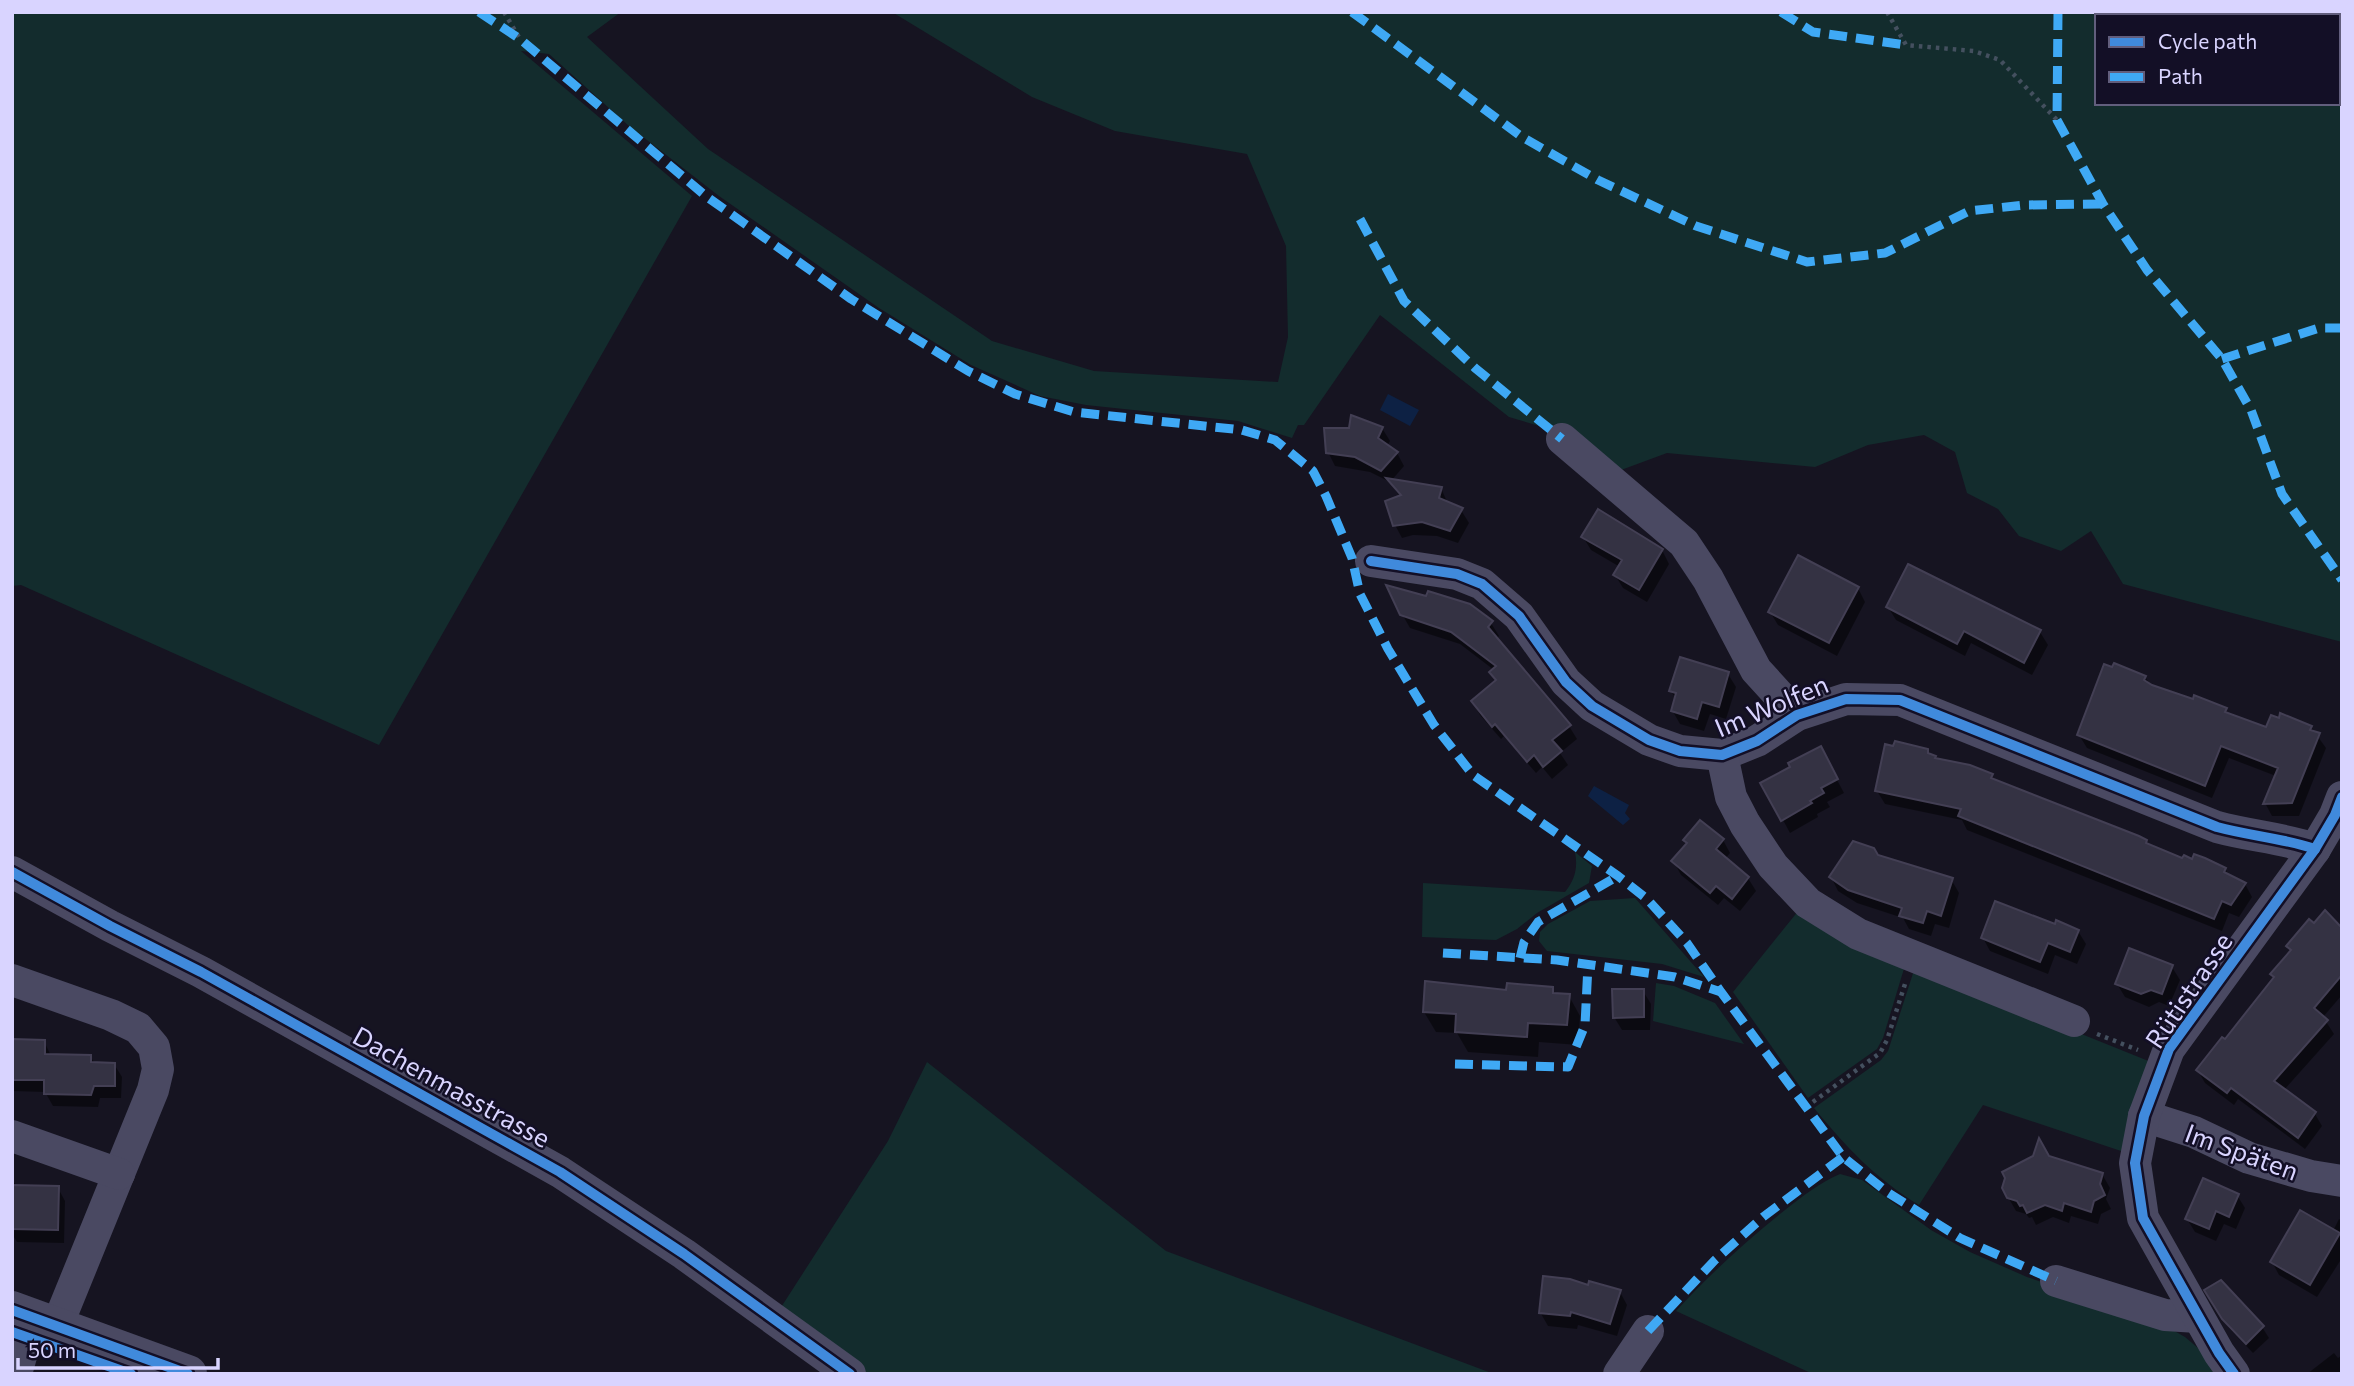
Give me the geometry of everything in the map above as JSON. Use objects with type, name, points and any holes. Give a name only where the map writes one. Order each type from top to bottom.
[{"type":"street","name":"Im Wolfen","points":[[1562,439],[1684,543],[1708,579],[1756,670],[1797,715]]},
{"type":"street","name":"Im Wolfen","points":[[1371,561],[1457,574],[1482,584],[1519,616],[1566,682],[1592,706],[1649,740],[1680,751],[1722,755],[1757,741],[1797,715],[1846,699],[1900,700],[2217,827],[2249,835],[2285,839],[2315,849]]},
{"type":"street","name":"Im Wolfen","points":[[1722,755],[1731,797],[1745,824],[1773,866],[1808,903],[1858,934],[2074,1020]]},
{"type":"street","name":"Rütistrasse","points":[[2234,1374],[2198,1317],[2143,1218],[2135,1163],[2144,1116],[2169,1049],[2315,849],[2340,810]]},
{"type":"street","name":"Dachenmasstrasse","points":[[12,872],[201,972],[560,1172],[684,1254],[850,1374]]},
{"type":"street","points":[[12,980],[111,1015],[138,1028],[154,1047],[158,1069],[153,1090],[119,1174],[34,1318],[16,1374]]},
{"type":"street","name":"Im Späten","points":[[2144,1116],[2194,1132],[2249,1158],[2311,1176],[2342,1181]]},
{"type":"street","points":[[12,1136],[119,1174]]},
{"type":"street","points":[[2056,1280],[2165,1315],[2198,1317]]},
{"type":"street","points":[[34,1318],[188,1374]]},
{"type":"street","points":[[1619,1374],[1648,1331]]},
{"type":"path","points":[[504,12],[520,39]]},
{"type":"path","points":[[1887,12],[1906,45],[1974,51],[2000,60],[2057,120]]},
{"type":"path","points":[[1806,1107],[1880,1053],[1887,1040],[1913,956]]},
{"type":"path","points":[[2074,1020],[2084,1028],[2165,1060]]},
{"type":"green space","points":[[12,12],[621,12],[587,37],[708,149],[992,341],[1094,371],[1278,382],[1288,337],[1286,246],[1247,154],[1115,131],[1032,97],[892,12],[2342,12],[2342,642],[2123,584],[2091,531],[2061,551],[2019,536],[1998,509],[1967,493],[1955,452],[1924,435],[1868,445],[1815,467],[1667,453],[1621,470],[1583,439],[1509,417],[1380,315],[1304,425],[1298,425],[1292,438],[1238,421],[1086,405],[1040,396],[971,365],[879,308],[719,196],[629,126],[549,54],[521,51],[692,196],[379,745],[21,585],[12,586]]},
{"type":"green space","points":[[1575,852],[1592,866],[1589,883],[1537,913],[1517,929],[1496,940],[1422,937],[1423,883],[1565,892],[1575,874]]},
{"type":"green space","points":[[1635,898],[1704,977],[1662,964],[1547,951],[1539,941],[1540,932],[1548,924],[1590,901]]},
{"type":"green space","points":[[1799,910],[1906,962],[1883,1038],[1877,1049],[1808,1098],[1733,992]]},
{"type":"green space","points":[[1915,967],[2151,1062],[2127,1153],[1983,1105],[1919,1205],[1875,1173],[1814,1108],[1881,1060],[1888,1051]]},
{"type":"green space","points":[[1656,983],[1674,986],[1715,1003],[1744,1044],[1653,1021]]},
{"type":"green space","points":[[927,1062],[1166,1251],[1494,1374],[863,1374],[778,1312],[888,1141]]},
{"type":"green space","points":[[1840,1174],[1862,1180],[1931,1230],[1970,1252],[2027,1277],[2155,1320],[2185,1337],[2211,1359],[2222,1374],[1813,1374],[1676,1311],[1742,1246],[1811,1190]]},
{"type":"water","points":[[1388,394],[1419,410],[1410,426],[1380,410]]},
{"type":"water","points":[[1594,786],[1629,805],[1625,813],[1630,819],[1623,825],[1588,796]]},
{"type":"building","points":[[1351,415],[1383,427],[1378,438],[1398,452],[1381,471],[1355,457],[1326,453],[1324,428],[1349,428]]},
{"type":"building","points":[[1386,478],[1442,487],[1439,498],[1463,508],[1450,531],[1422,522],[1393,526],[1385,501],[1401,495]]},
{"type":"building","points":[[1598,509],[1663,549],[1639,590],[1613,575],[1622,560],[1581,537]]},
{"type":"building","points":[[1798,555],[1859,587],[1829,643],[1768,612]]},
{"type":"building","points":[[1908,564],[2041,630],[2024,663],[1964,631],[1957,644],[1886,607]]},
{"type":"building","points":[[1386,585],[1426,596],[1428,591],[1470,604],[1493,621],[1488,627],[1571,725],[1552,740],[1562,751],[1543,767],[1534,755],[1527,762],[1495,724],[1492,727],[1471,701],[1496,680],[1489,672],[1496,666],[1451,632],[1400,615]]},
{"type":"building","points":[[1680,657],[1729,672],[1719,707],[1702,702],[1697,719],[1671,711],[1676,693],[1669,691]]},
{"type":"building","points":[[2114,663],[2146,676],[2144,680],[2152,685],[2193,699],[2194,695],[2227,708],[2225,712],[2266,727],[2271,715],[2279,718],[2280,713],[2312,726],[2310,730],[2320,733],[2292,803],[2263,804],[2278,768],[2221,746],[2205,786],[2077,735],[2104,664],[2112,667]]},
{"type":"building","points":[[1895,741],[1928,749],[1928,753],[1936,756],[1935,758],[1970,765],[1993,774],[1991,778],[2139,836],[2147,840],[2146,843],[2182,858],[2184,855],[2192,859],[2194,854],[2205,858],[2226,868],[2224,872],[2246,883],[2231,905],[2222,901],[2214,919],[1958,816],[1961,809],[1875,791],[1885,744],[1893,746]]},
{"type":"building","points":[[1821,746],[1838,779],[1821,788],[1824,793],[1810,801],[1812,803],[1781,821],[1760,783],[1790,767],[1788,763]]},
{"type":"building","points":[[1700,820],[1724,839],[1716,849],[1749,877],[1732,899],[1716,886],[1710,893],[1671,861],[1687,843],[1683,840]]},
{"type":"building","points":[[1853,841],[1874,848],[1878,855],[1953,878],[1941,916],[1927,911],[1923,923],[1899,916],[1902,908],[1848,890],[1829,877]]},
{"type":"building","points":[[1995,901],[2055,924],[2056,920],[2079,930],[2070,952],[2048,943],[2040,962],[1981,938]]},
{"type":"building","points":[[2325,910],[2342,928],[2342,975],[2314,1008],[2328,1020],[2274,1081],[2316,1112],[2298,1138],[2231,1088],[2227,1093],[2196,1070],[2222,1037],[2225,1039],[2274,977],[2270,974],[2291,950],[2286,946],[2309,919],[2314,923]]},
{"type":"building","points":[[2129,948],[2173,965],[2162,994],[2151,990],[2141,994],[2115,984]]},
{"type":"building","points":[[1425,981],[1506,990],[1507,983],[1553,987],[1553,993],[1570,994],[1567,1025],[1528,1023],[1527,1037],[1455,1032],[1456,1014],[1423,1012]]},
{"type":"building","points":[[1612,989],[1644,989],[1644,1017],[1613,1018]]},
{"type":"building","points":[[12,1039],[45,1040],[45,1054],[91,1055],[91,1062],[115,1063],[115,1086],[94,1086],[91,1095],[44,1094],[44,1080],[12,1080]]},
{"type":"building","points":[[2039,1138],[2049,1156],[2103,1173],[2100,1184],[2105,1195],[2094,1201],[2091,1212],[2064,1203],[2062,1211],[2045,1205],[2027,1213],[2023,1205],[2020,1206],[2017,1201],[2007,1198],[2002,1188],[2005,1178],[2002,1172],[2033,1156]]},
{"type":"building","points":[[2203,1178],[2239,1194],[2229,1217],[2216,1211],[2209,1229],[2185,1219]]},
{"type":"building","points":[[12,1185],[59,1186],[58,1230],[12,1229]]},
{"type":"building","points":[[2300,1210],[2340,1233],[2310,1285],[2270,1262]]},
{"type":"building","points":[[1543,1276],[1570,1279],[1588,1285],[1589,1281],[1621,1290],[1610,1324],[1571,1312],[1570,1316],[1539,1313]]},
{"type":"building","points":[[2221,1280],[2264,1326],[2246,1344],[2222,1319],[2204,1290]]},
{"type":"marked path","points":[[479,12],[520,39],[707,197],[851,299],[968,371],[1015,394],[1074,412],[1242,430],[1275,440],[1313,471],[1352,558],[1360,594],[1388,649],[1434,725],[1473,775],[1647,899],[1687,943],[1843,1157],[1887,1192],[1960,1238],[2056,1281]]},
{"type":"marked path","points":[[1352,12],[1522,137],[1598,180],[1696,226],[1807,262],[1885,253],[1969,211],[2024,205],[2103,204]]},
{"type":"marked path","points":[[1781,12],[1813,32],[1906,45]]},
{"type":"marked path","points":[[2058,12],[2057,120],[2103,204],[2147,270],[2222,359],[2251,410],[2282,494],[2342,580]]},
{"type":"marked path","points":[[1360,219],[1404,301],[1475,368],[1562,439]]},
{"type":"marked path","points":[[2222,359],[2319,328],[2342,328]]},
{"type":"marked path","points":[[1520,958],[1524,942],[1538,922],[1618,876]]},
{"type":"marked path","points":[[1443,953],[1557,960],[1675,977],[1721,992]]},
{"type":"marked path","points":[[1455,1064],[1568,1067],[1585,1025],[1588,965]]},
{"type":"marked path","points":[[1648,1331],[1715,1260],[1763,1217],[1843,1157]]},
{"type":"cycle path","points":[[1371,561],[1457,574],[1482,584],[1519,616],[1566,682],[1592,706],[1649,740],[1680,751],[1722,755],[1757,741],[1797,715],[1846,699],[1900,700],[2217,827],[2315,849]]},
{"type":"cycle path","points":[[2234,1374],[2219,1353],[2143,1218],[2135,1163],[2144,1116],[2169,1049],[2315,849],[2342,797]]},
{"type":"cycle path","points":[[12,872],[201,972],[560,1172],[684,1254],[850,1374]]},
{"type":"cycle path","points":[[12,1310],[188,1374]]},
{"type":"cycle path","points":[[12,1332],[131,1374]]}]
